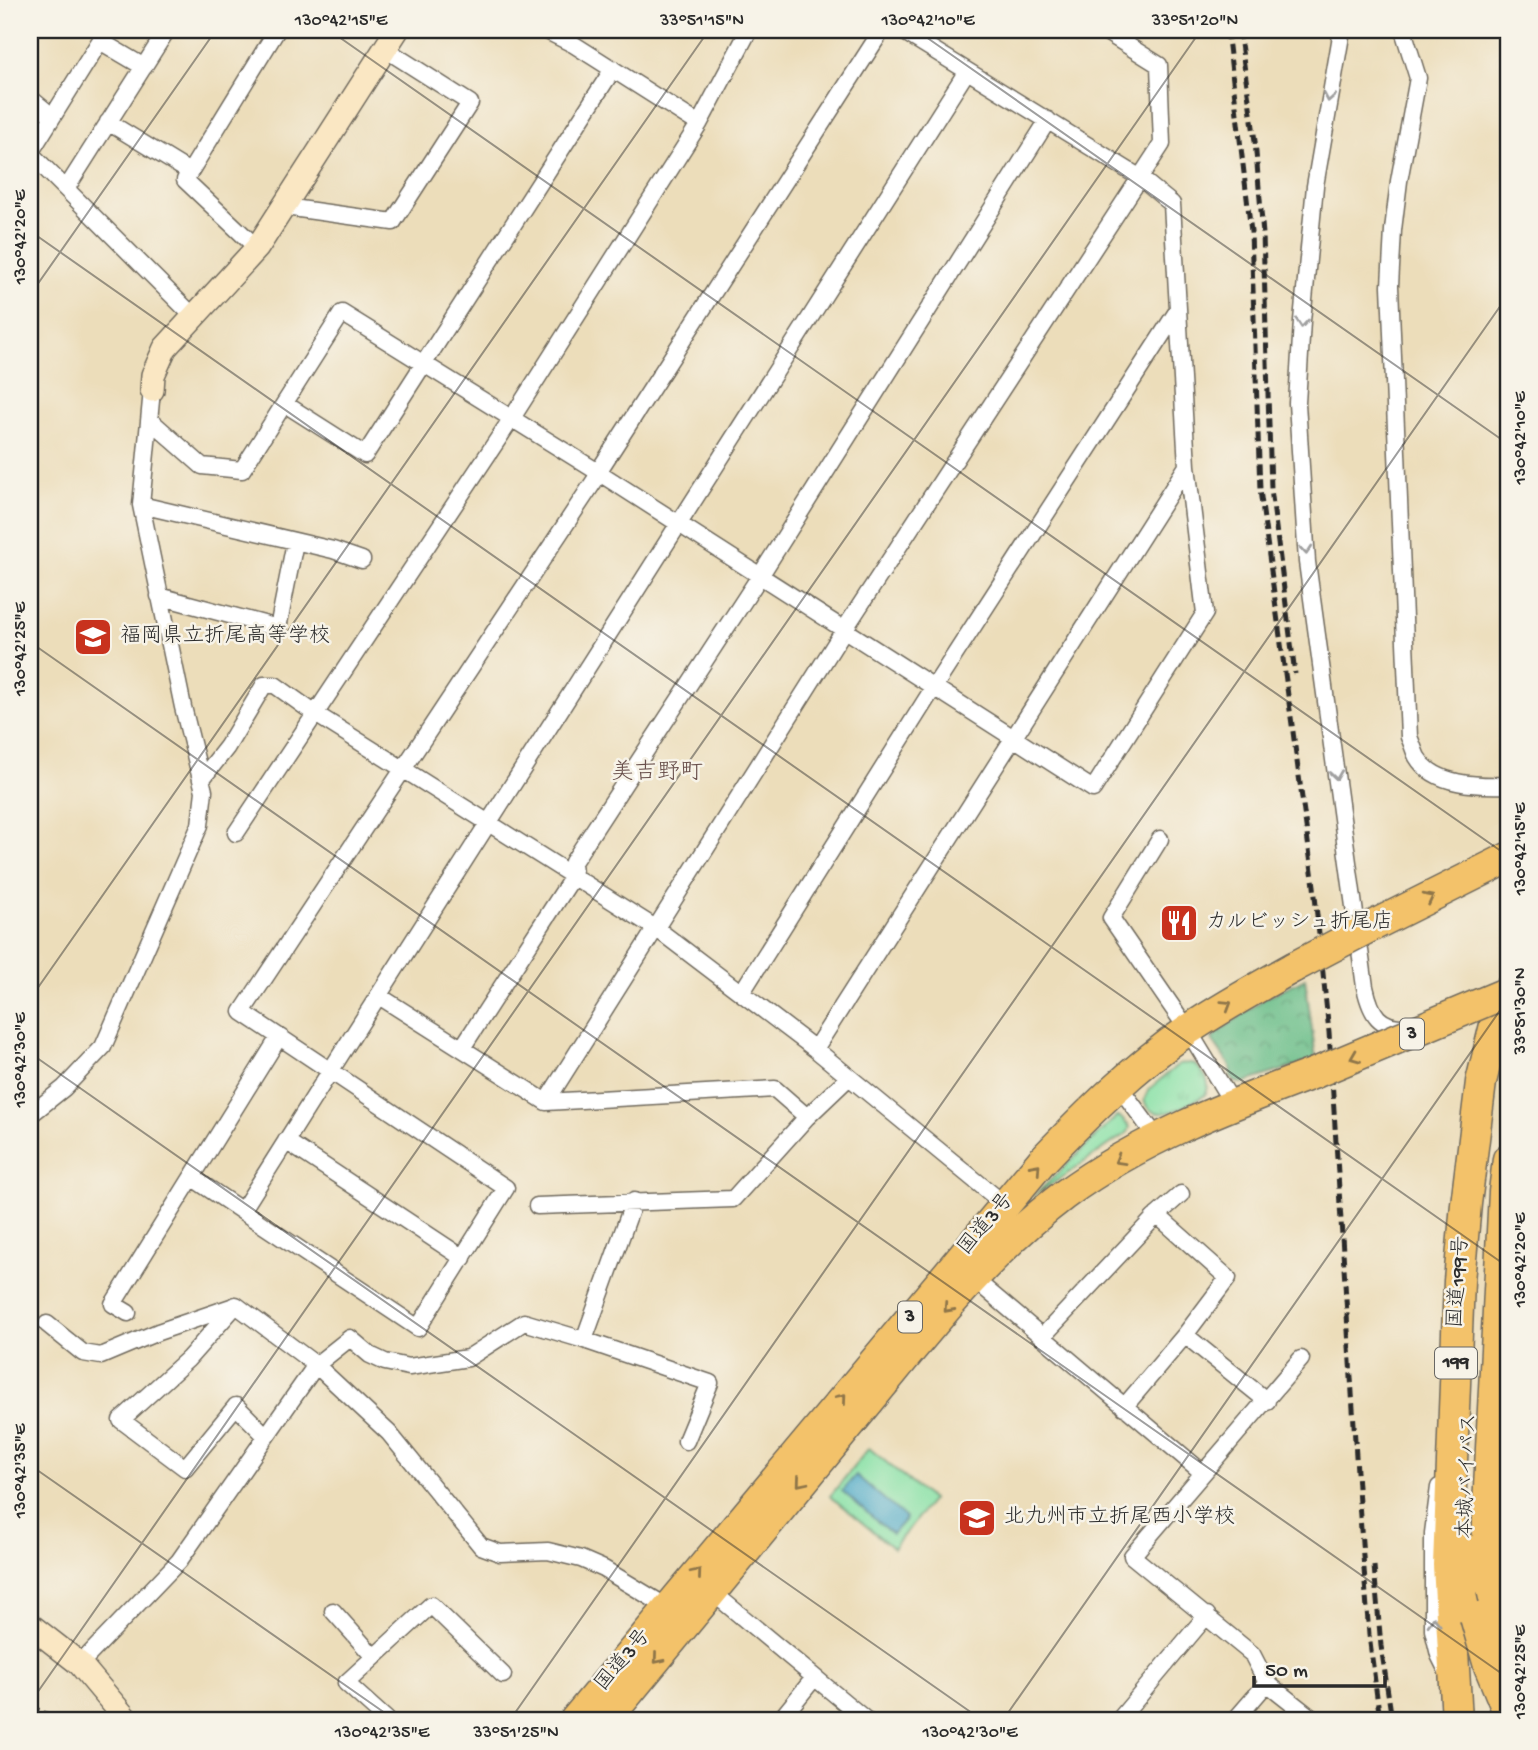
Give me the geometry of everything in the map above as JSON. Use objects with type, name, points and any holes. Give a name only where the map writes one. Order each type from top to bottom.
[{"type":"highway","name":"国道3号","points":[[606,1720],[678,1615],[1004,1204],[1041,1161],[1118,1085],[1188,1030],[1294,967],[1508,858]]},
{"type":"highway","name":"国道199号","points":[[1456,1703],[1448,1565],[1459,1282],[1482,1082],[1483,1024],[1508,992]]},
{"type":"highway","name":"国道3号","points":[[575,1720],[678,1615],[711,1591],[974,1279],[1027,1226],[1065,1195],[1111,1164],[1157,1138],[1233,1104],[1315,1073],[1508,992]]},
{"type":"highway","name":"本城バイパス","points":[[1483,1024],[1485,1098],[1466,1504],[1469,1583],[1497,1600]]},
{"type":"highway","name":"国道199号","points":[[1508,1159],[1504,1192],[1508,1300]]},
{"type":"highway","name":"本城バイパス","points":[[1504,1192],[1488,1550],[1497,1600],[1508,1712]]},
{"type":"highway","name":"国道199号","points":[[1456,1703],[1463,1678],[1497,1600]]},
{"type":"street","points":[[66,189],[167,30]]},
{"type":"street","points":[[257,248],[185,180],[188,171],[277,30]]},
{"type":"street","points":[[545,30],[613,69],[699,124]]},
{"type":"street","points":[[193,1178],[418,1328],[506,1188],[242,1012],[595,480],[881,30]]},
{"type":"street","points":[[150,420],[202,466],[242,470],[342,313],[598,472],[1093,789],[1205,613],[1187,466],[1172,204],[1139,177],[901,30]]},
{"type":"street","points":[[546,1102],[844,630],[1162,144],[1159,65],[1103,30]]},
{"type":"street","points":[[1342,30],[1315,186],[1297,402],[1300,482],[1309,576],[1367,999],[1372,1012],[1380,1021],[1390,1026],[1483,1024]]},
{"type":"street","points":[[1403,30],[1418,78],[1399,181],[1390,286],[1409,737],[1418,758],[1431,772],[1451,781],[1508,785]]},
{"type":"street","points":[[236,834],[314,713],[430,544],[699,124],[745,31]]},
{"type":"street","points":[[144,67],[94,36],[30,153],[194,317]]},
{"type":"street","points":[[30,1115],[64,1088],[103,1047],[200,825],[204,791],[141,505],[153,375],[165,348],[257,248],[391,39],[470,103],[393,222],[285,207]]},
{"type":"street","points":[[285,404],[365,455],[613,69]]},
{"type":"street","points":[[242,1211],[967,71]]},
{"type":"street","points":[[30,98],[52,116]]},
{"type":"street","points":[[462,1048],[574,875],[573,862],[760,576],[1048,120]]},
{"type":"street","points":[[108,122],[188,171]]},
{"type":"street","points":[[742,992],[934,687],[1178,310]]},
{"type":"street","points":[[816,1049],[1187,466]]},
{"type":"street","points":[[141,505],[333,550],[362,560]]},
{"type":"street","points":[[159,596],[278,628],[295,542]]},
{"type":"street","points":[[201,780],[227,747],[264,685],[275,685],[314,713],[657,929],[816,1049],[1027,1226]]},
{"type":"street","points":[[1160,839],[1111,918],[1188,1030],[1233,1104]]},
{"type":"street","points":[[379,996],[546,1102],[775,1089],[807,1117]]},
{"type":"street","points":[[128,1313],[113,1304],[279,1037]]},
{"type":"street","points":[[537,1206],[733,1199],[807,1117],[848,1078]]},
{"type":"street","points":[[1118,1085],[1157,1138]]},
{"type":"street","points":[[286,1141],[463,1258]]},
{"type":"street","points":[[1042,1337],[1157,1215],[1181,1194]]},
{"type":"street","points":[[584,1340],[634,1201]]},
{"type":"street","points":[[1124,1407],[1185,1335],[1228,1278],[1157,1215]]},
{"type":"street","points":[[974,1279],[1203,1473]]},
{"type":"street","points":[[236,1305],[316,1365],[389,1433],[481,1546],[500,1553],[548,1551],[582,1559],[604,1569],[678,1615]]},
{"type":"street","points":[[47,1324],[83,1353],[101,1356],[158,1332],[236,1305]]},
{"type":"street","points":[[236,1305],[188,1359],[121,1420],[185,1468],[236,1406],[267,1436]]},
{"type":"street","points":[[80,1664],[179,1560],[316,1365],[350,1338],[370,1355],[385,1362],[409,1367],[468,1358],[524,1322],[584,1340],[710,1383],[686,1441]]},
{"type":"street","points":[[1185,1335],[1267,1401]]},
{"type":"street","points":[[1301,1359],[1132,1556],[1252,1654],[1268,1683],[1314,1720]]},
{"type":"street","points":[[711,1591],[866,1720]]},
{"type":"street","points":[[387,1720],[346,1683],[431,1605],[503,1675]]},
{"type":"street","points":[[332,1611],[374,1657]]},
{"type":"street","points":[[1119,1720],[1207,1615]]},
{"type":"street","points":[[30,1625],[80,1664],[127,1720]]},
{"type":"street","points":[[780,1720],[814,1678]]},
{"type":"street","points":[[1235,1720],[1268,1683]]},
{"type":"green space","points":[[1305,978],[1316,1059],[1243,1083],[1235,1082],[1231,1077],[1230,1066],[1212,1040],[1217,1033],[1265,998]]},
{"type":"green space","points":[[1193,1063],[1208,1082],[1204,1096],[1171,1112],[1155,1112],[1149,1108],[1144,1100],[1149,1089],[1179,1064]]},
{"type":"green space","points":[[1116,1117],[1120,1117],[1130,1127],[1128,1132],[1033,1197]]},
{"type":"green space","points":[[869,1448],[932,1500],[893,1548],[830,1496]]},
{"type":"water","points":[[856,1475],[906,1518],[892,1534],[842,1491]]},
{"type":"railway","points":[[1227,30],[1251,232],[1260,490],[1314,886],[1329,1032],[1359,1503],[1369,1635],[1380,1720]]},
{"type":"railway","points":[[1239,30],[1255,141],[1263,234],[1271,489],[1295,674]]},
{"type":"railway","points":[[1374,1566],[1381,1646],[1392,1720]]},
{"type":"railway","points":[[30,1706],[58,1720]]},
{"type":"place","name":"福岡県立折尾高等学校","points":[[93,637]]},
{"type":"place","name":"カルビッシュ折尾店","points":[[1179,923]]},
{"type":"place","name":"北九州市立折尾西小学校","points":[[977,1518]]},
{"type":"district","name":"美吉野町","points":[[657,773]]}]
